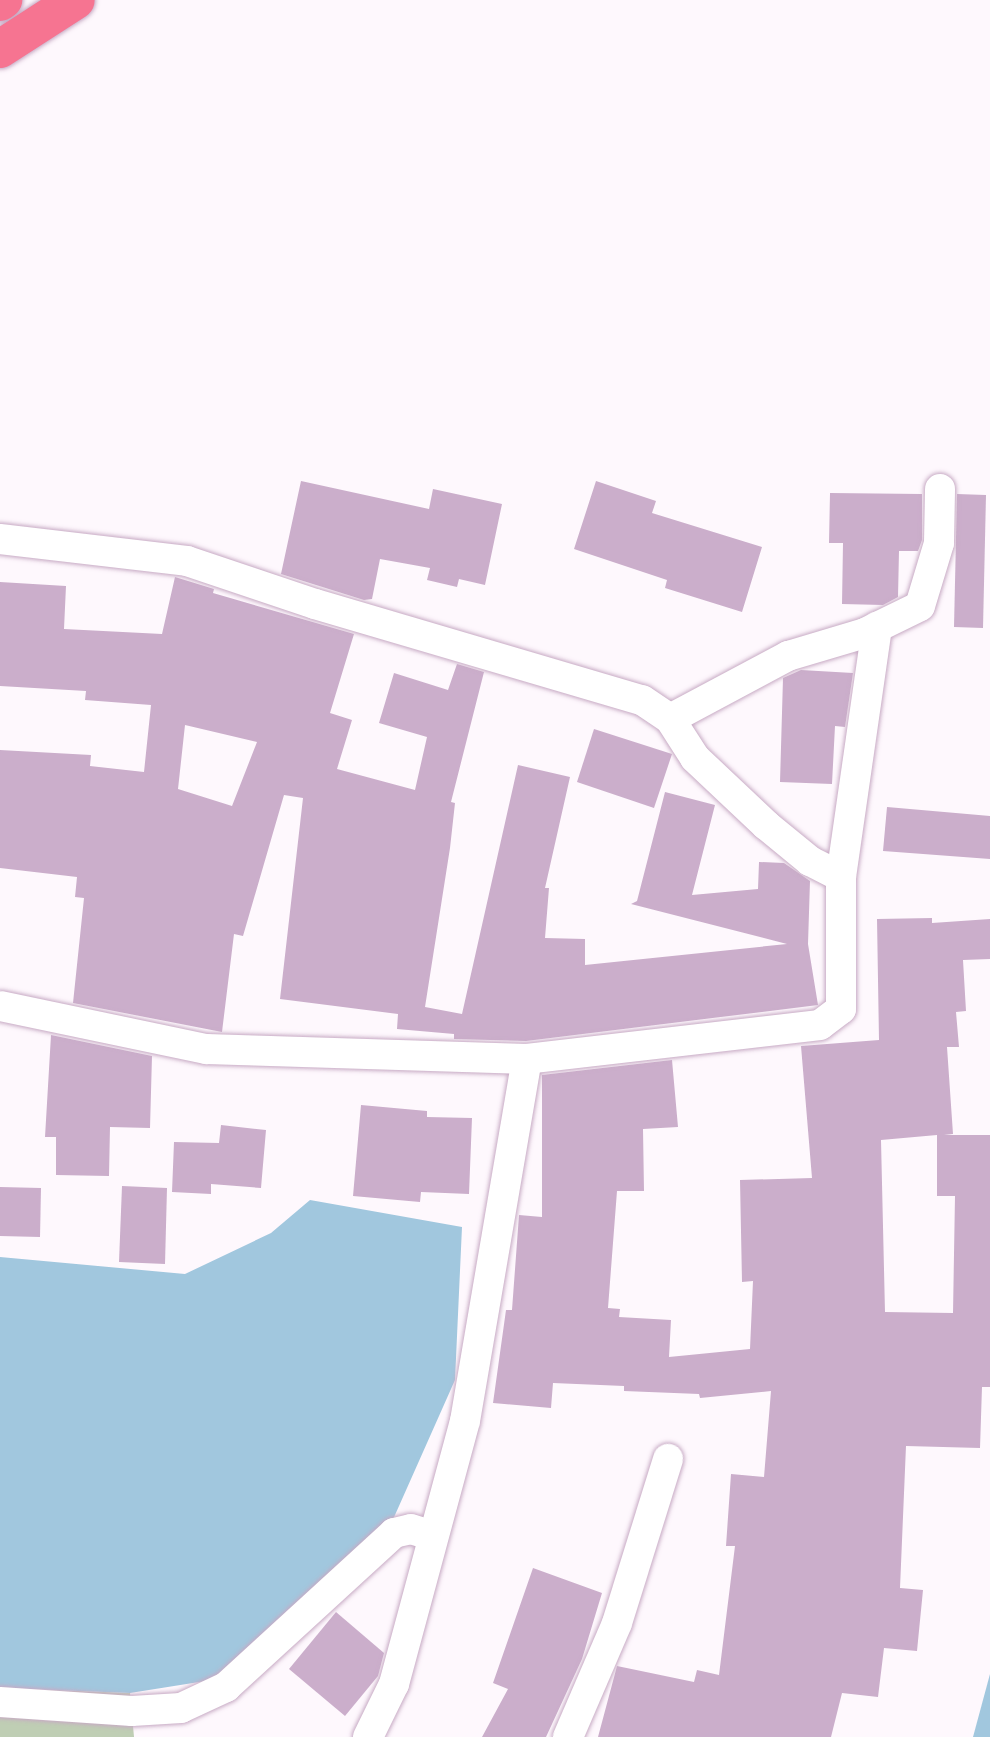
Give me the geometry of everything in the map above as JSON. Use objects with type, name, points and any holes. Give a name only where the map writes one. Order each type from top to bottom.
[{"type":"highway","points":[[0,48],[76,0]]},
{"type":"street","points":[[670,719],[788,656],[877,627],[920,606],[939,543],[940,489]]},
{"type":"street","points":[[0,539],[187,561],[328,608],[642,700],[670,719],[695,758],[766,825],[810,861],[841,877]]},
{"type":"street","points":[[0,1006],[206,1049],[527,1059],[820,1025],[832,1020],[841,1009],[841,877],[877,627]]},
{"type":"street","points":[[368,1737],[394,1684],[465,1421],[527,1059]]},
{"type":"street","points":[[568,1737],[617,1623],[668,1459]]},
{"type":"street","points":[[0,1702],[132,1711],[181,1708],[226,1687],[394,1533],[411,1529],[433,1536]]},
{"type":"green space","points":[[0,1688],[130,1693],[134,1737],[0,1737]]},
{"type":"water","points":[[310,1200],[462,1227],[455,1380],[391,1524],[218,1679],[130,1693],[0,1688],[0,1257],[185,1274],[271,1233]]},
{"type":"water","points":[[990,1674],[990,1737],[973,1737]]},
{"type":"building","points":[[301,481],[429,509],[433,489],[502,504],[485,585],[459,579],[457,587],[427,580],[430,568],[380,559],[372,599],[364,600],[281,574]]},
{"type":"building","points":[[596,481],[656,501],[652,513],[762,547],[742,612],[665,588],[667,580],[574,549]]},
{"type":"building","points":[[830,493],[922,494],[922,540],[918,551],[899,551],[898,597],[883,605],[842,604],[843,543],[829,543]]},
{"type":"building","points":[[957,494],[986,495],[983,628],[954,627]]},
{"type":"building","points":[[175,577],[214,589],[213,593],[354,634],[330,713],[352,720],[337,769],[415,790],[427,737],[379,723],[394,673],[448,690],[457,664],[484,672],[451,802],[455,803],[450,848],[425,1007],[462,1014],[518,765],[570,777],[545,888],[549,888],[545,938],[585,939],[585,965],[787,944],[631,904],[637,901],[665,792],[715,805],[692,895],[758,889],[759,862],[784,863],[810,881],[808,944],[818,1005],[526,1041],[454,1039],[454,1034],[397,1029],[398,1014],[280,999],[303,798],[284,795],[243,936],[234,934],[222,1032],[73,1003],[84,898],[75,897],[77,877],[0,868],[0,750],[91,755],[90,766],[144,772],[151,705],[85,700],[86,691],[0,686],[0,582],[66,586],[64,629],[162,634]],"holes":[[[185,725],[257,742],[232,806],[178,789]]]},
{"type":"building","points":[[801,670],[853,673],[845,727],[835,726],[832,784],[780,782],[783,678]]},
{"type":"building","points":[[594,729],[672,754],[654,808],[577,782]]},
{"type":"building","points":[[887,807],[990,816],[990,859],[883,851]]},
{"type":"building","points":[[932,918],[932,923],[990,919],[990,959],[963,960],[966,1011],[956,1012],[959,1047],[947,1047],[953,1134],[944,1135],[990,1135],[990,1387],[982,1387],[980,1448],[906,1446],[900,1588],[923,1590],[917,1651],[884,1648],[878,1697],[842,1693],[831,1737],[598,1737],[617,1666],[694,1682],[697,1670],[719,1675],[735,1546],[726,1546],[731,1474],[764,1477],[771,1391],[700,1398],[699,1394],[624,1391],[624,1386],[553,1383],[551,1408],[493,1403],[506,1310],[512,1310],[519,1215],[542,1217],[542,1075],[672,1060],[678,1127],[643,1129],[644,1191],[617,1191],[608,1308],[620,1309],[619,1317],[671,1320],[669,1357],[750,1349],[753,1281],[742,1282],[740,1180],[812,1178],[801,1046],[879,1040],[877,919]],"holes":[[[937,1135],[937,1196],[955,1196],[953,1313],[885,1312],[881,1140]]]},
{"type":"building","points":[[51,1035],[152,1056],[150,1128],[110,1127],[109,1176],[56,1175],[56,1137],[45,1137]]},
{"type":"building","points":[[361,1105],[427,1111],[427,1117],[472,1118],[469,1194],[421,1192],[420,1202],[353,1196]]},
{"type":"building","points":[[221,1125],[266,1130],[261,1188],[211,1184],[211,1194],[172,1192],[174,1142],[219,1143]]},
{"type":"building","points":[[122,1186],[167,1188],[165,1264],[119,1262]]},
{"type":"building","points":[[0,1187],[41,1188],[40,1237],[0,1236]]},
{"type":"building","points":[[533,1568],[602,1593],[582,1659],[546,1737],[482,1737],[508,1689],[493,1683]]},
{"type":"building","points":[[336,1612],[384,1653],[378,1676],[345,1716],[289,1669]]}]
